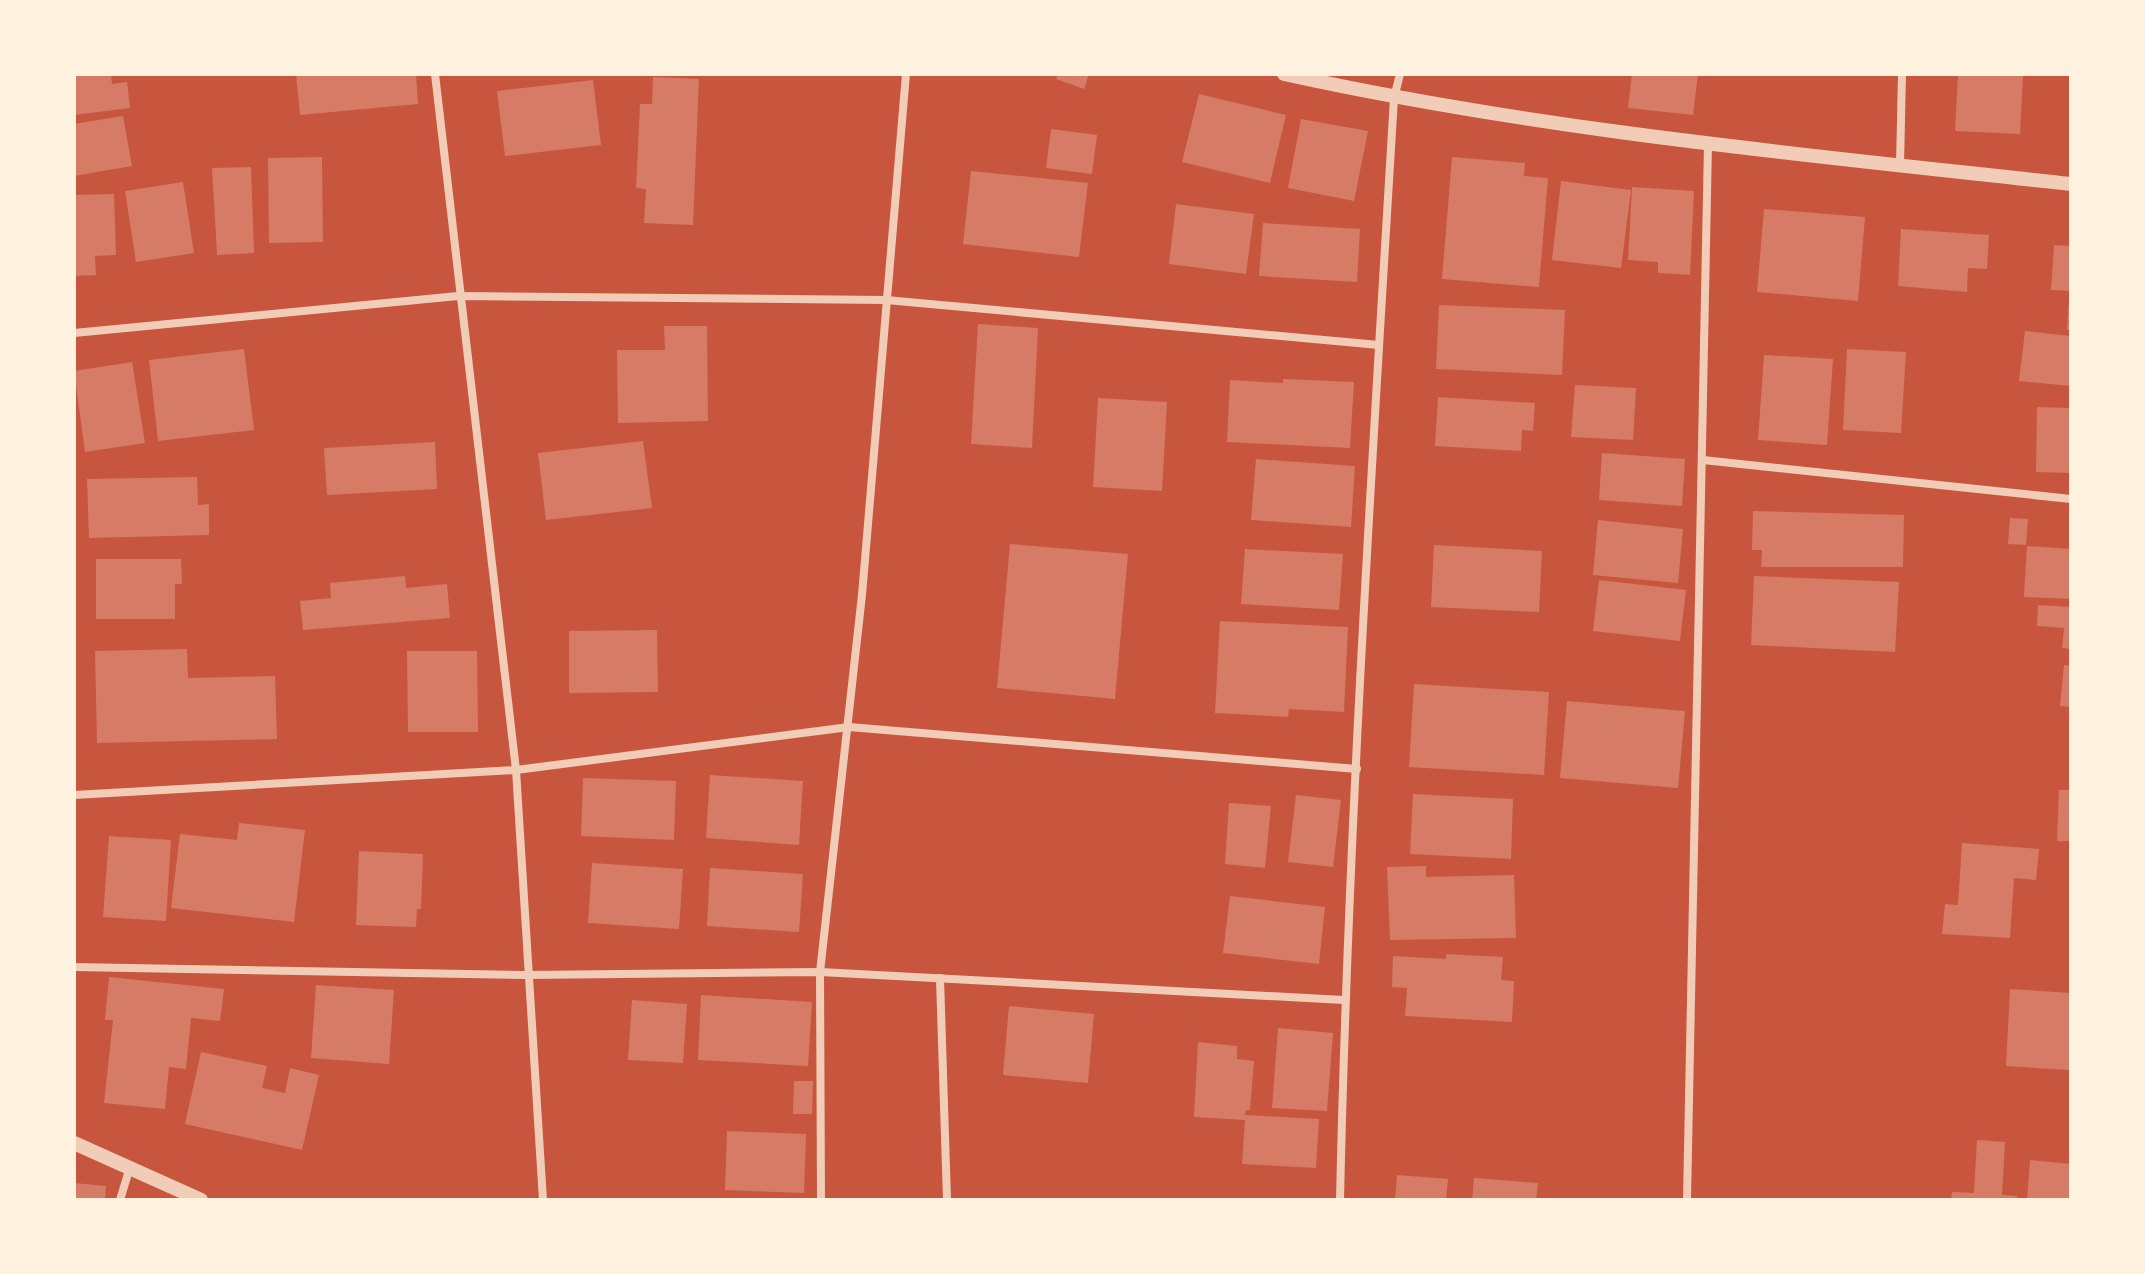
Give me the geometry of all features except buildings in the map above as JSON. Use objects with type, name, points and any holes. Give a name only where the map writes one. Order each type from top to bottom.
[{"type":"street","points":[[435,74],[458,296],[516,770],[526,975],[543,1200]]},
{"type":"street","points":[[821,1200],[820,972],[849,727],[906,74]]},
{"type":"street","points":[[1284,74],[1394,98],[1708,144],[2071,184]]},
{"type":"street","points":[[1340,1200],[1344,1000],[1379,345],[1394,98],[1400,74]]},
{"type":"street","points":[[1900,165],[1902,74]]},
{"type":"street","points":[[1687,1200],[1708,144]]},
{"type":"street","points":[[74,333],[458,296],[886,300],[1379,345]]},
{"type":"street","points":[[1703,460],[2071,499]]},
{"type":"street","points":[[74,795],[516,770],[849,727],[1357,769]]},
{"type":"street","points":[[74,967],[526,975],[820,972],[1344,1000]]},
{"type":"street","points":[[940,978],[947,1200]]},
{"type":"street","points":[[74,1143],[201,1200]]},
{"type":"street","points":[[120,1200],[131,1167]]}]
